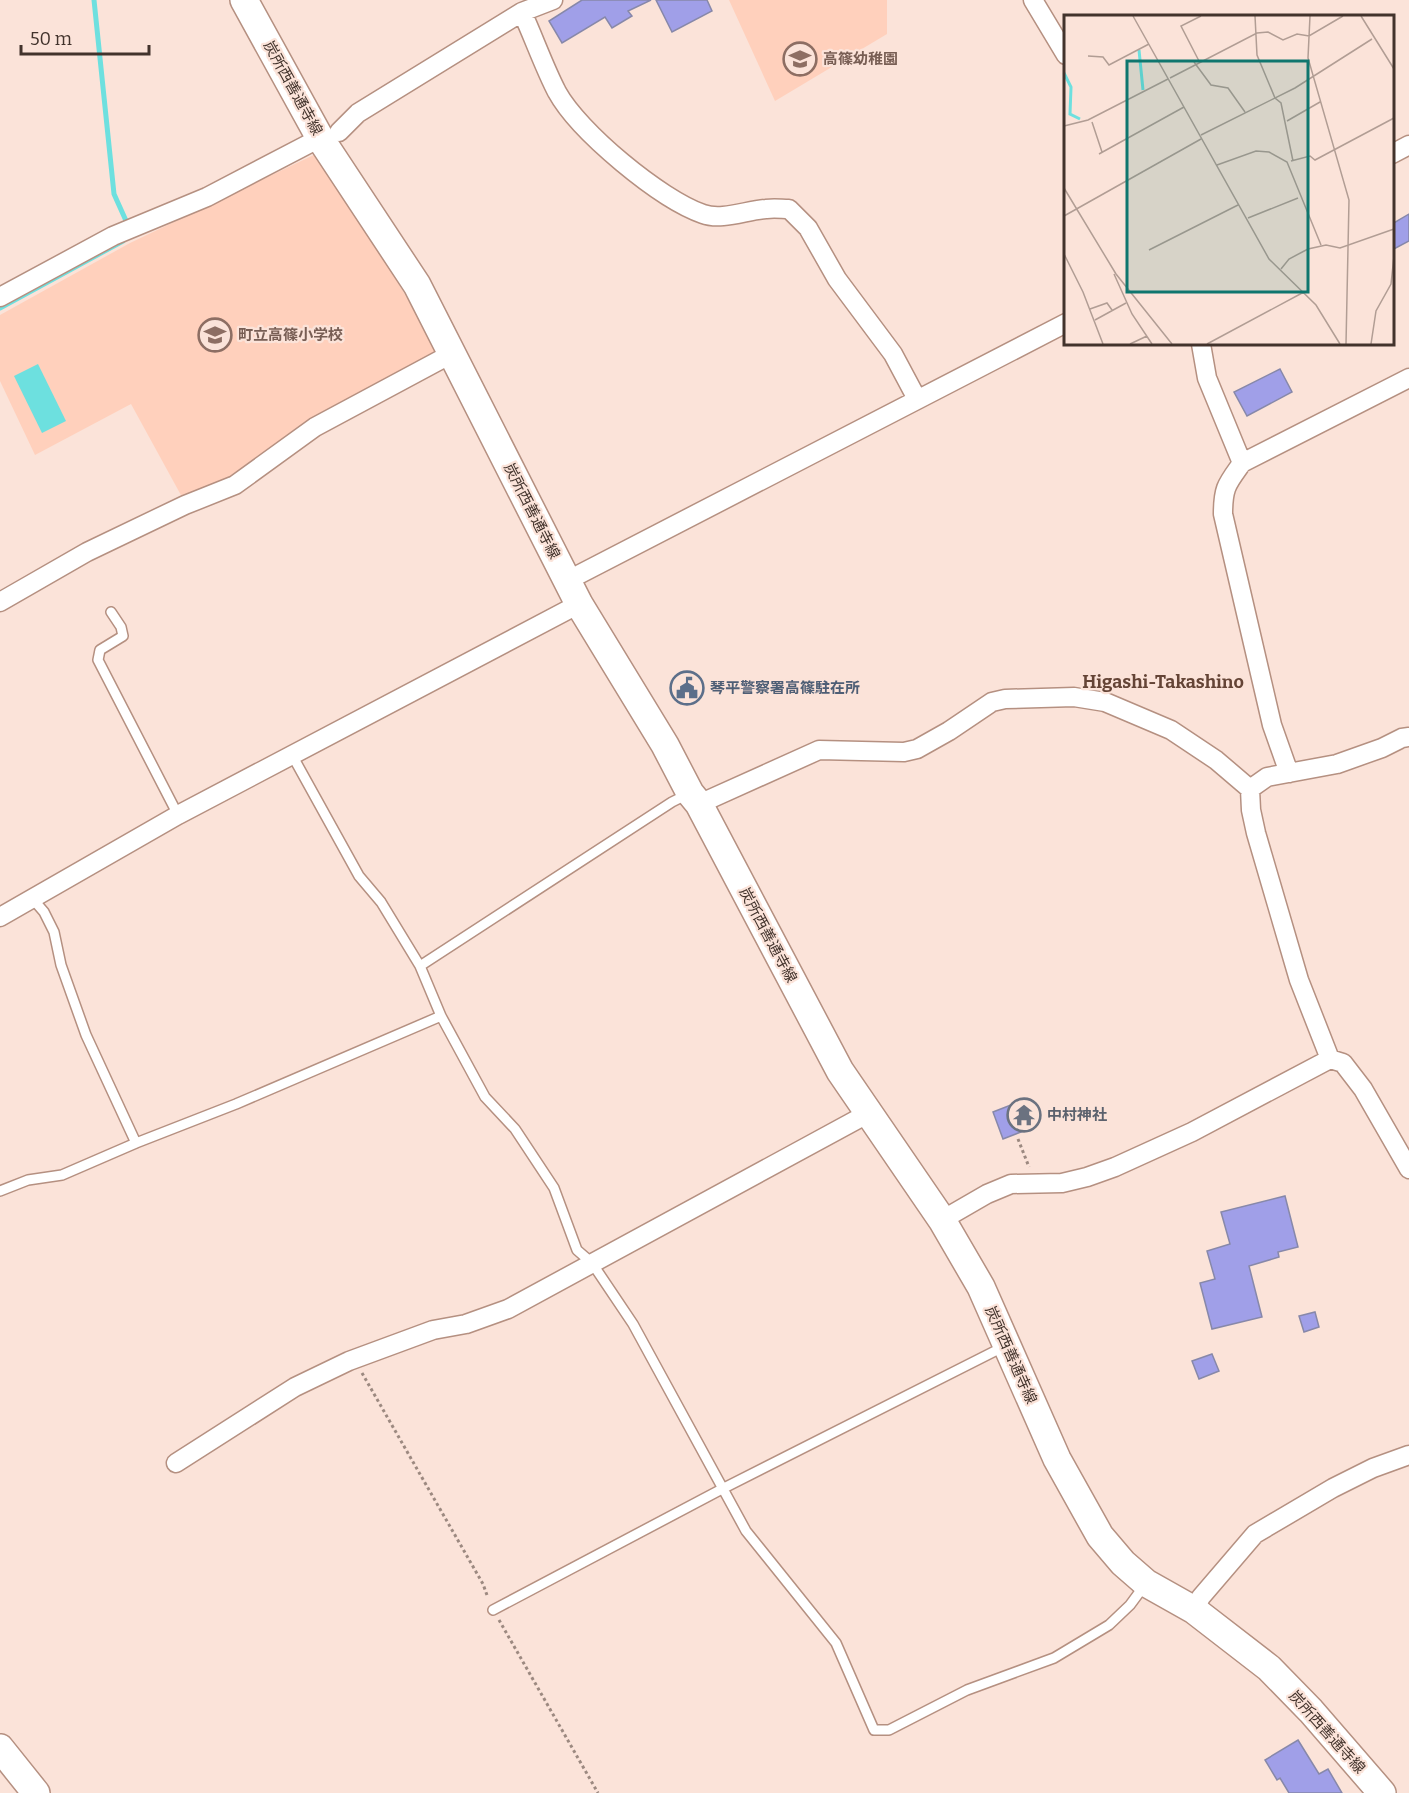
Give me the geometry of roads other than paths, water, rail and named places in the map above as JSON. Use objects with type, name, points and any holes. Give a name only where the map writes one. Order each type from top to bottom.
[{"type":"main road","name":"炭所西善通寺線","points":[[244,0],[329,135],[417,285],[579,604],[695,798],[840,1071],[942,1220],[981,1287],[1057,1459],[1100,1536],[1123,1563],[1146,1583],[1194,1610],[1269,1668],[1311,1711],[1372,1790]]},
{"type":"main road","points":[[0,1748],[36,1793]]},
{"type":"street","points":[[0,297],[113,236],[207,198],[329,135],[358,113],[522,12],[554,0]]},
{"type":"street","points":[[1034,0],[1064,53]]},
{"type":"street","points":[[522,12],[558,92],[572,113],[617,158],[657,190],[705,215],[735,215],[765,209],[789,209],[808,228],[837,279],[893,354],[917,399]]},
{"type":"street","points":[[1394,153],[1409,145]]},
{"type":"street","points":[[580,574],[917,399],[1027,345],[1064,324]]},
{"type":"street","points":[[1202,345],[1207,378],[1242,463]]},
{"type":"street","points":[[0,602],[87,552],[185,505],[235,485],[315,427],[453,353]]},
{"type":"street","points":[[1289,773],[1272,725],[1223,514],[1226,484],[1242,463],[1409,378]]},
{"type":"street","points":[[0,917],[178,815],[579,604]]},
{"type":"street","points":[[695,798],[819,750],[904,752],[917,749],[992,702],[1005,699],[1074,698],[1105,702],[1171,730],[1215,760],[1250,789],[1251,810],[1256,833],[1299,980],[1330,1059]]},
{"type":"street","points":[[1250,789],[1267,777],[1337,764],[1409,737]]},
{"type":"street","points":[[942,1220],[987,1194],[1011,1184],[1062,1183],[1115,1167],[1192,1132],[1330,1059],[1343,1063],[1363,1089],[1409,1169]]},
{"type":"street","points":[[176,1462],[296,1387],[349,1361],[433,1330],[466,1324],[508,1309],[869,1113]]},
{"type":"street","points":[[1194,1610],[1201,1597],[1255,1534],[1333,1488],[1373,1468],[1409,1455]]},
{"type":"lane","points":[[111,612],[121,627],[123,636],[100,650],[98,660],[178,815]]},
{"type":"lane","points":[[292,755],[359,876],[381,902],[420,966],[441,1016],[485,1097],[515,1129],[554,1188],[577,1250],[592,1263],[633,1324],[746,1531],[836,1643],[874,1730],[889,1730],[967,1690],[1053,1658],[1109,1625],[1130,1605],[1146,1583]]},
{"type":"lane","points":[[420,966],[672,802],[695,798]]},
{"type":"lane","points":[[32,898],[44,912],[54,933],[61,964],[86,1035],[136,1143]]},
{"type":"lane","points":[[0,1191],[28,1180],[62,1174],[236,1104],[441,1016]]},
{"type":"lane","points":[[493,1610],[722,1489],[1007,1345]]},
{"type":"water","points":[[38,364],[66,421],[42,433],[14,376]]},
{"type":"waterway","points":[[94,0],[114,194],[127,223]]},
{"type":"waterway","points":[[0,308],[123,241]]},
{"type":"place","name":"高篠幼稚園","points":[[800,59]]},
{"type":"place","name":"町立高篠小学校","points":[[215,335]]},
{"type":"place","name":"琴平警察署高篠駐在所","points":[[687,688]]},
{"type":"place","name":"中村神社","points":[[1024,1115]]},
{"type":"district","name":"Higashi-Takashino","points":[[1163,682]]}]
